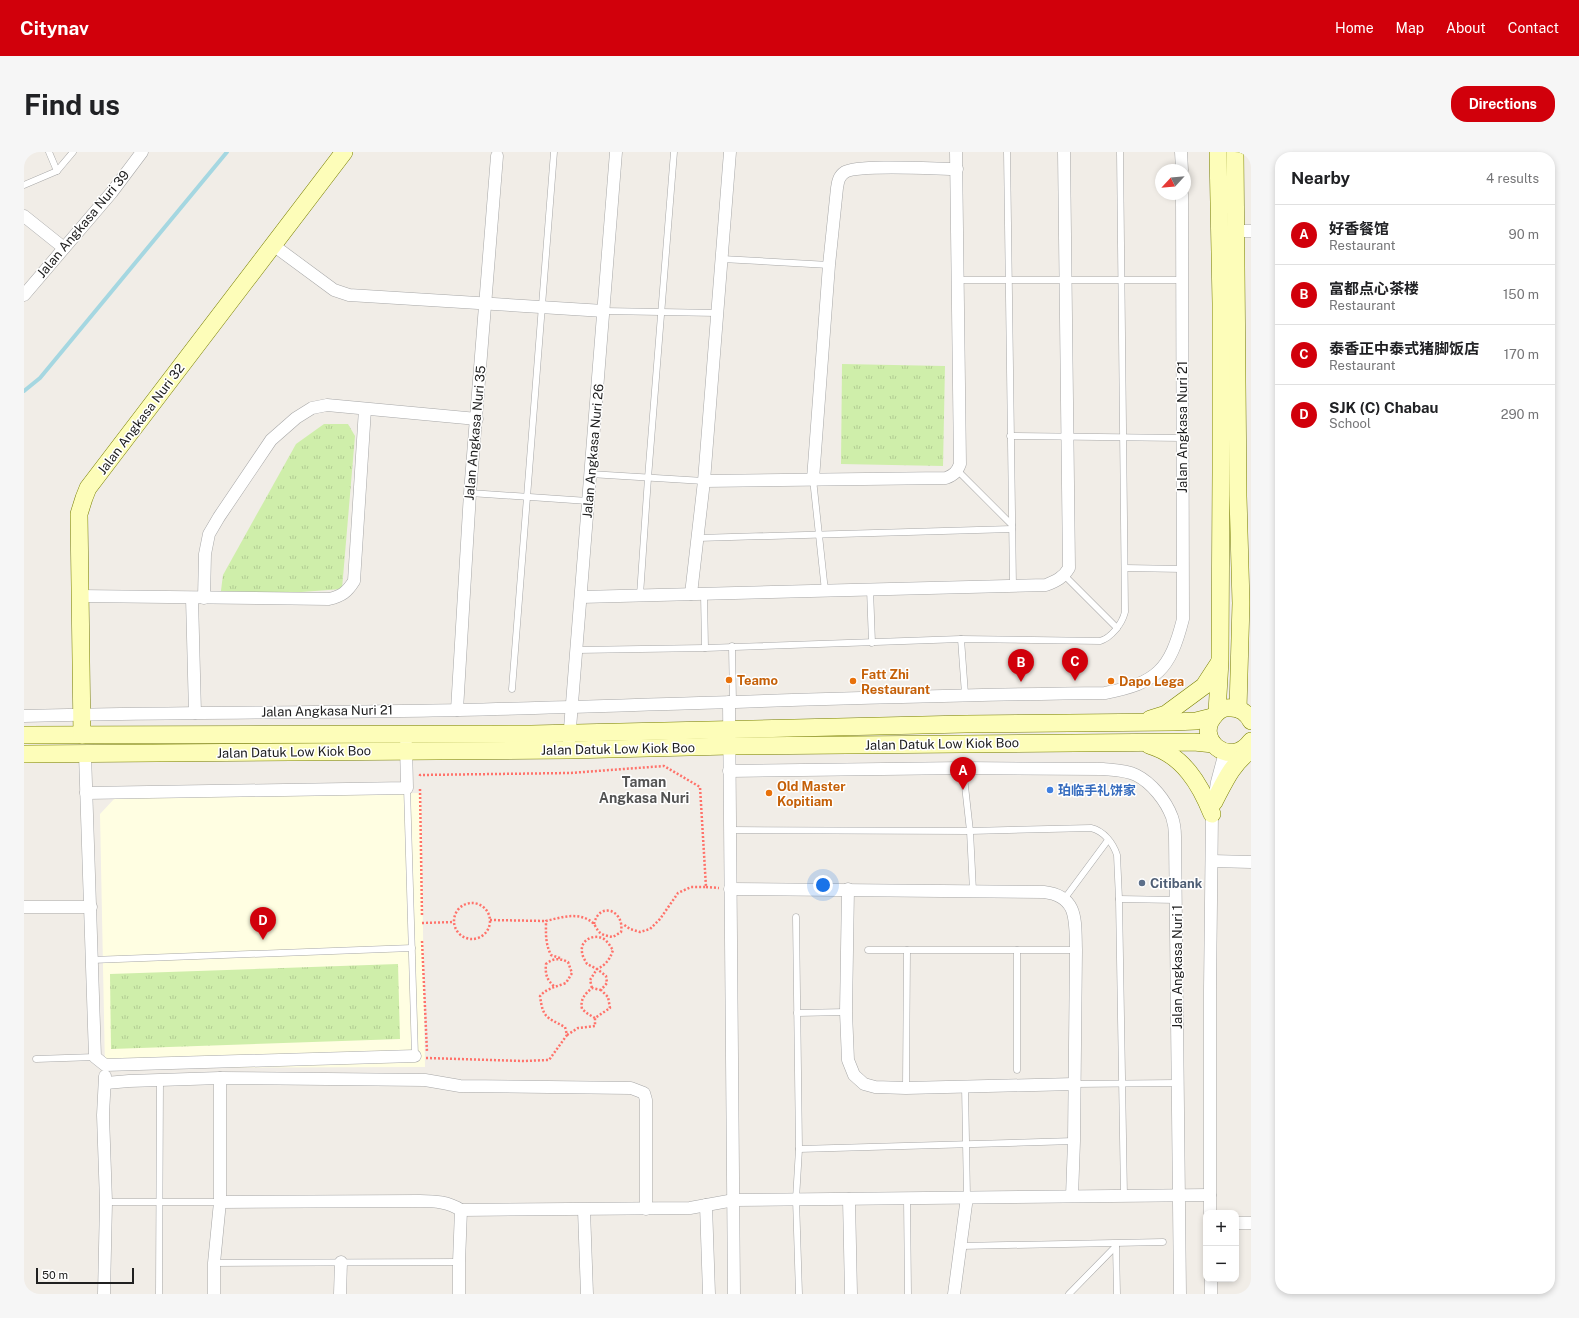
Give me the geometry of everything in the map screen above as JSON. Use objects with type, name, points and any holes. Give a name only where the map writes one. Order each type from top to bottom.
[{"type":"main road","name":"Jalan Angkasa Nuri 32","points":[[82,735],[79,514],[88,488],[344,152]]},
{"type":"main road","points":[[1218,152],[1221,303],[1220,661],[1215,715],[1208,728],[1210,739],[1219,748]]},
{"type":"main road","points":[[1235,152],[1244,231],[1238,496],[1241,603],[1239,658],[1248,714]]},
{"type":"main road","points":[[1143,722],[1166,714],[1204,686],[1220,661]]},
{"type":"main road","name":"Jalan Datuk Low Kiok Boo","points":[[24,754],[85,754],[406,742],[570,733],[1196,721],[1215,715],[1224,709],[1248,714]]},
{"type":"main road","name":"Jalan Datuk Low Kiok Boo","points":[[24,735],[406,742],[569,750],[729,746],[1194,742],[1233,753],[1247,747],[1251,741]]},
{"type":"main road","points":[[1142,742],[1163,749],[1187,769],[1213,808]]},
{"type":"main road","points":[[1213,808],[1230,772],[1240,758],[1251,750]]},
{"type":"street","name":"Jalan Angkasa Nuri 39","points":[[24,295],[112,192],[142,152]]},
{"type":"street","name":"Jalan Angkasa Nuri 26","points":[[569,750],[616,152]]},
{"type":"street","points":[[691,594],[704,481],[730,152]]},
{"type":"street","points":[[704,481],[946,478],[953,476],[958,471],[960,464],[956,152]]},
{"type":"street","points":[[582,597],[1046,585],[1064,576],[1069,568],[1064,152]]},
{"type":"street","points":[[1182,152],[1182,164]]},
{"type":"street","name":"Jalan Angkasa Nuri 35","points":[[457,710],[470,493],[497,156]]},
{"type":"street","points":[[813,479],[829,265],[839,178],[845,172],[861,168],[957,169]]},
{"type":"street","name":"Jalan Angkasa Nuri 21","points":[[24,716],[457,710],[965,694],[1105,693],[1143,683],[1158,673],[1170,659],[1178,640],[1183,620],[1182,200]]},
{"type":"street","points":[[24,216],[64,248]]},
{"type":"street","points":[[273,245],[334,290],[349,295],[604,311]]},
{"type":"street","points":[[204,598],[205,554],[209,534],[271,440],[296,418],[312,408],[327,405],[476,419]]},
{"type":"street","points":[[79,596],[329,599],[346,593],[354,581],[365,408]]},
{"type":"street","points":[[192,598],[195,713]]},
{"type":"street","points":[[731,702],[729,729],[729,830],[734,1294]]},
{"type":"street","points":[[86,794],[407,788],[406,742]]},
{"type":"street","points":[[1210,1210],[1210,989],[1213,808],[1217,782],[1219,748]]},
{"type":"street","points":[[85,754],[95,1057],[105,1065],[421,1057]]},
{"type":"street","name":"Jalan Angkasa Nuri 1","points":[[729,771],[1103,768],[1120,770],[1137,775],[1152,786],[1165,802],[1173,818],[1176,836],[1180,1294]]},
{"type":"street","points":[[1212,861],[1251,862]]},
{"type":"street","points":[[730,889],[1044,892],[1055,893],[1065,898],[1071,907],[1075,919],[1076,950],[1072,1196]]},
{"type":"street","points":[[848,889],[846,1012],[848,1060],[854,1075],[864,1084],[875,1087],[906,1088],[1074,1084]]},
{"type":"street","points":[[24,907],[91,907]]},
{"type":"street","points":[[104,1294],[106,1202],[102,1115],[104,1088],[106,1083],[105,1065]]},
{"type":"street","points":[[106,1083],[220,1078],[425,1080],[460,1086],[631,1088],[644,1093],[647,1107],[646,1209]]},
{"type":"street","points":[[214,1294],[214,1263],[220,1202],[220,1078]]},
{"type":"street","points":[[220,1202],[441,1201],[461,1210],[584,1210],[690,1208],[734,1200],[1210,1195]]},
{"type":"street","points":[[954,1294],[967,1197]]},
{"type":"street","points":[[849,1199],[851,1294]]},
{"type":"street","points":[[706,1205],[709,1294]]},
{"type":"street","points":[[459,1294],[461,1210]]},
{"type":"street","points":[[584,1210],[587,1294]]},
{"type":"street","points":[[1239,1223],[1251,1223]]},
{"type":"street","points":[[340,1294],[341,1262]]},
{"type":"street","points":[[1211,1282],[1211,1294]]},
{"type":"lane","points":[[49,152],[57,171]]},
{"type":"lane","points":[[24,185],[57,171],[73,152]]},
{"type":"lane","points":[[512,690],[554,152]]},
{"type":"lane","points":[[640,595],[674,152]]},
{"type":"lane","points":[[1007,152],[1013,586]]},
{"type":"lane","points":[[577,650],[705,648],[961,639],[1100,641],[1107,638],[1117,628],[1126,612],[1122,437],[1120,152]]},
{"type":"lane","points":[[722,259],[829,265]]},
{"type":"lane","points":[[958,280],[1182,280]]},
{"type":"lane","points":[[604,311],[717,314]]},
{"type":"lane","points":[[1010,436],[1182,438]]},
{"type":"lane","points":[[958,471],[1012,527]]},
{"type":"lane","points":[[590,474],[704,481]]},
{"type":"lane","points":[[813,479],[825,590]]},
{"type":"lane","points":[[470,493],[588,501]]},
{"type":"lane","points":[[698,538],[819,536],[1012,527]]},
{"type":"lane","points":[[1125,568],[1183,569]]},
{"type":"lane","points":[[1064,576],[1117,628]]},
{"type":"lane","points":[[870,589],[872,643]]},
{"type":"lane","points":[[704,594],[705,648]]},
{"type":"lane","points":[[961,639],[965,694]]},
{"type":"lane","points":[[731,702],[732,646]]},
{"type":"lane","points":[[963,768],[970,831],[972,891]]},
{"type":"lane","points":[[407,788],[412,948],[421,1057]]},
{"type":"lane","points":[[729,830],[970,831],[1091,828],[1102,832],[1117,855],[1120,899],[1121,1084],[1124,1196]]},
{"type":"lane","points":[[1065,898],[1108,840]]},
{"type":"lane","points":[[1120,899],[1176,900]]},
{"type":"lane","points":[[796,917],[799,1149],[796,1199],[798,1294]]},
{"type":"lane","points":[[92,960],[106,961],[412,948]]},
{"type":"lane","points":[[868,950],[1076,950]]},
{"type":"lane","points":[[906,1088],[907,950]]},
{"type":"lane","points":[[1017,1070],[1018,950]]},
{"type":"lane","points":[[797,1013],[846,1012]]},
{"type":"lane","points":[[36,1059],[95,1057]]},
{"type":"lane","points":[[159,1294],[160,1080]]},
{"type":"lane","points":[[1074,1084],[1177,1083]]},
{"type":"lane","points":[[965,1086],[967,1197]]},
{"type":"lane","points":[[799,1149],[1074,1140]]},
{"type":"lane","points":[[907,1198],[908,1294]]},
{"type":"lane","points":[[106,1202],[220,1202]]},
{"type":"lane","points":[[961,1246],[1163,1242]]},
{"type":"lane","points":[[1069,1294],[1116,1244]]},
{"type":"lane","points":[[1116,1244],[1117,1294]]},
{"type":"lane","points":[[214,1263],[459,1262]]},
{"type":"path","points":[[422,931],[420,775],[570,773],[664,766],[700,787],[706,887],[691,887],[678,893],[660,919],[650,929],[640,932],[623,924],[619,916],[614,912],[608,911],[602,912],[596,917],[594,924]]},
{"type":"path","points":[[467,903],[479,905],[485,908],[490,920],[489,926],[482,936],[471,939],[459,934],[455,929],[454,916],[457,910],[467,903]]},
{"type":"path","points":[[490,920],[546,920],[580,916],[594,924],[613,950],[610,959],[602,967],[597,969],[590,980],[592,988]]},
{"type":"path","points":[[546,920],[545,937],[547,947],[551,955],[568,962],[572,973],[566,983],[546,990],[540,996],[542,1012],[549,1019],[565,1028],[567,1035]]},
{"type":"path","points":[[422,923],[454,922]]},
{"type":"path","points":[[601,990],[607,983],[606,976],[587,964],[581,950],[583,943],[594,937],[613,937],[621,932],[623,924]]},
{"type":"path","points":[[422,939],[421,1057],[524,1061],[549,1060],[567,1035],[578,1028],[595,1026],[595,1018]]},
{"type":"path","points":[[555,987],[547,980],[545,971],[546,964],[550,960],[560,958]]},
{"type":"path","points":[[592,988],[601,990],[608,997],[610,1008],[595,1018]]},
{"type":"path","points":[[592,988],[583,997],[581,1004],[582,1009],[595,1018]]},
{"type":"shaded area","points":[[421,793],[425,1067],[105,1068],[100,814],[115,798]]},
{"type":"green space","points":[[842,364],[945,366],[943,466],[841,464]]},
{"type":"green space","points":[[324,424],[348,424],[355,436],[342,589],[220,598],[223,575],[296,444]]},
{"type":"green space","points":[[398,964],[400,1039],[111,1049],[110,974]]},
{"type":"waterway","points":[[24,391],[40,378],[227,152]]},
{"type":"place","name":"Teamo","points":[[729,680]]},
{"type":"place","name":"Fatt Zhi Restaurant","points":[[853,681]]},
{"type":"place","name":"泰香正中泰式猪脚饭店","points":[[1075,681]]},
{"type":"place","name":"Dapo Lega","points":[[1111,681]]},
{"type":"place","name":"富都点心茶楼","points":[[1021,682]]},
{"type":"place","name":"好香餐馆","points":[[963,790]]},
{"type":"place","name":"珀临手礼饼家","points":[[1050,790]]},
{"type":"place","name":"Old Master Kopitiam","points":[[769,793]]},
{"type":"place","name":"Citibank","points":[[1142,883]]},
{"type":"place","name":"SJK (C) Chabau","points":[[263,940]]},
{"type":"district","name":"Taman Angkasa Nuri","points":[[644,790]]}]
